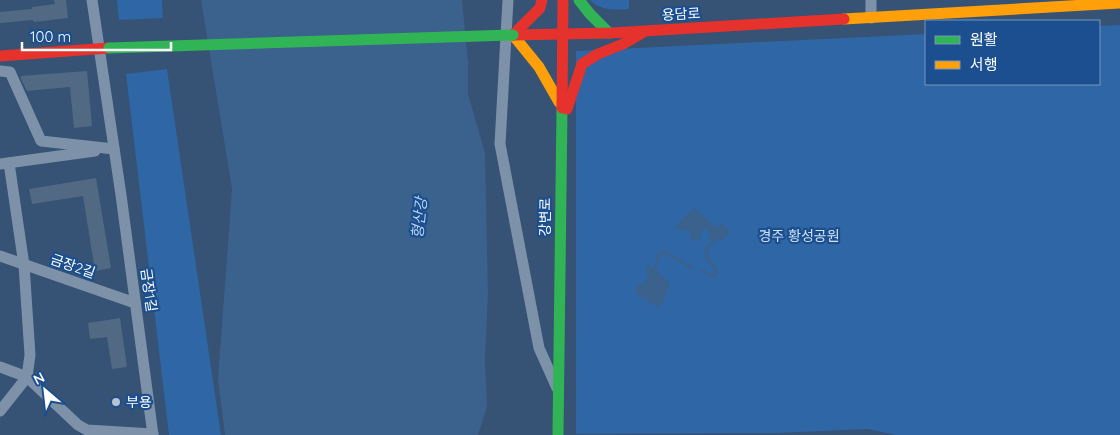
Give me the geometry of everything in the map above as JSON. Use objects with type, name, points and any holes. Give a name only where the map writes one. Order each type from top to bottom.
[{"type":"main road","points":[[542,0],[540,8],[513,35],[541,67],[551,83],[561,108]]},
{"type":"main road","name":"강변로","points":[[558,435],[563,0]]},
{"type":"main road","points":[[579,0],[609,33]]},
{"type":"main road","name":"용담로","points":[[104,49],[513,35],[562,36],[871,18],[1039,3],[1120,4]]},
{"type":"main road","points":[[561,136],[570,96],[582,64],[598,54],[623,44],[644,31]]},
{"type":"main road","points":[[0,56],[104,49]]},
{"type":"street","name":"금장1길","points":[[92,0],[104,49],[114,149],[153,435]]},
{"type":"street","points":[[508,0],[500,144],[539,348],[558,390]]},
{"type":"street","points":[[871,0],[871,18]]},
{"type":"street","points":[[0,70],[10,72],[41,141],[114,149]]},
{"type":"street","points":[[0,411],[27,377],[30,354],[24,264],[5,164],[114,149]]},
{"type":"street","name":"금장2길","points":[[0,256],[136,303]]},
{"type":"street","points":[[0,367],[27,377],[78,425],[87,430],[153,435]]},
{"type":"green space","points":[[117,0],[162,0],[163,18],[119,20]]},
{"type":"green space","points":[[590,0],[629,0],[629,9],[604,8]]},
{"type":"green space","name":"경주 황성공원","points":[[1120,25],[1120,435],[896,435],[868,429],[777,433],[576,434],[576,51],[925,34],[925,85],[1100,85],[1100,26]]},
{"type":"green space","points":[[167,69],[221,435],[169,435],[126,74]]},
{"type":"water","name":"형산강","points":[[201,0],[462,0],[468,61],[468,94],[485,153],[488,294],[485,358],[487,407],[478,435],[225,435],[218,379],[232,189]]},
{"type":"water","points":[[694,208],[717,228],[722,223],[730,231],[722,241],[708,239],[709,232],[706,228],[702,230],[699,240],[692,241],[689,231],[674,228]]},
{"type":"water","points":[[646,263],[670,282],[664,300],[659,307],[639,297],[635,289],[638,285],[645,282],[648,277]]},
{"type":"building","points":[[54,0],[66,0],[68,18],[0,23],[0,12],[32,9],[32,7],[55,4]]},
{"type":"building","points":[[87,71],[92,126],[74,128],[70,87],[27,91],[21,79],[21,76]]},
{"type":"building","points":[[96,178],[111,268],[95,271],[83,196],[32,204],[29,189]]},
{"type":"building","points":[[120,318],[127,367],[112,369],[107,337],[90,339],[88,323]]},
{"type":"waterway","points":[[702,271],[712,276],[716,275],[717,271],[707,258],[706,249],[714,240]]},
{"type":"waterway","points":[[655,269],[659,254],[665,252],[692,268]]},
{"type":"traffic: fast","points":[[579,0],[609,33]]},
{"type":"traffic: fast","points":[[109,48],[513,35]]},
{"type":"traffic: fast","points":[[558,435],[562,108]]},
{"type":"traffic: slow","points":[[844,19],[1120,3]]},
{"type":"traffic: slow","points":[[513,35],[539,67],[559,102]]},
{"type":"traffic: jam","points":[[513,35],[540,8],[542,0]]},
{"type":"traffic: jam","points":[[562,108],[563,0]]},
{"type":"traffic: jam","points":[[513,35],[611,33],[844,19]]},
{"type":"traffic: jam","points":[[567,109],[582,64],[598,54],[623,44],[642,33]]},
{"type":"traffic: jam","points":[[0,56],[109,48]]},
{"type":"place","name":"부용","points":[[116,402]]}]
